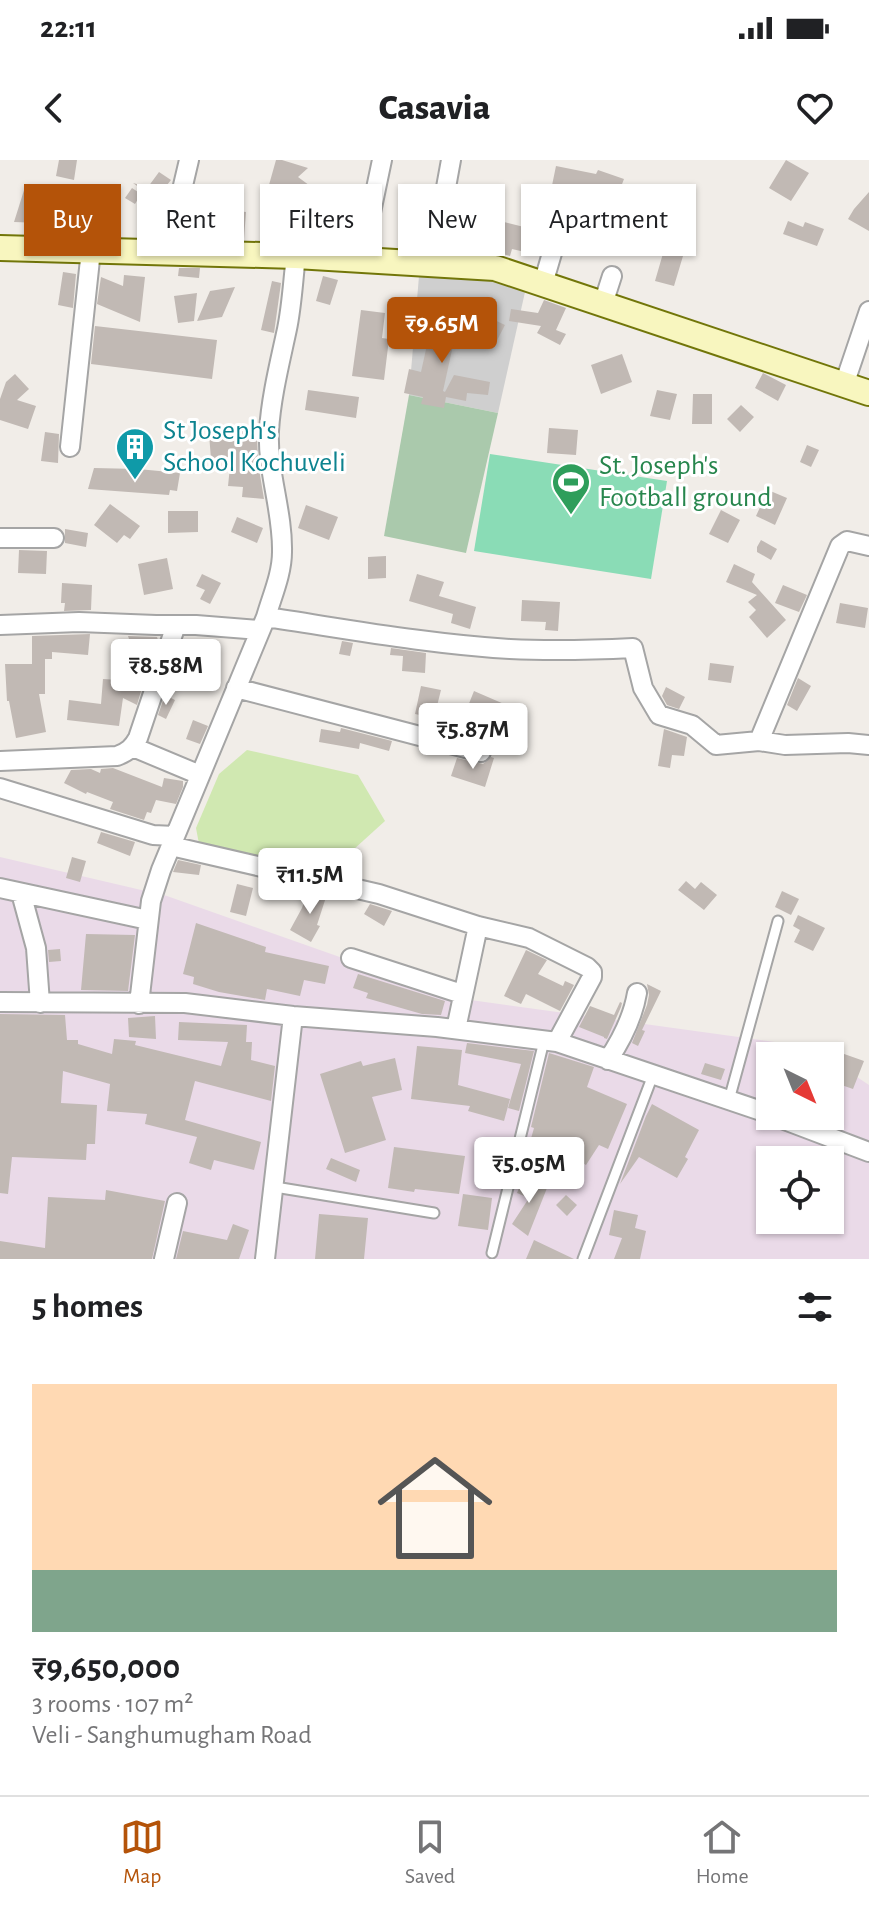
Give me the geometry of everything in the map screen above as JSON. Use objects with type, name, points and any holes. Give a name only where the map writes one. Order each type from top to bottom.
[{"type":"main road","points":[[0,248],[24,249]]},
{"type":"main road","points":[[296,256],[495,268],[869,393]]},
{"type":"street","points":[[183,184],[189,160]]},
{"type":"street","points":[[361,260],[382,160]]},
{"type":"street","points":[[432,264],[451,160]]},
{"type":"street","points":[[70,447],[90,256]]},
{"type":"street","points":[[139,1004],[151,901],[278,579],[282,554],[281,531],[269,431],[277,371],[288,324],[296,256]]},
{"type":"street","points":[[543,284],[551,256]]},
{"type":"street","points":[[603,304],[612,276]]},
{"type":"street","points":[[844,385],[869,311]]},
{"type":"street","points":[[0,538],[54,538]]},
{"type":"street","points":[[759,741],[840,546],[847,541],[869,546]]},
{"type":"street","points":[[0,625],[79,622],[262,624],[510,649],[582,651],[633,648],[643,688],[659,715],[692,725],[716,745],[759,741],[785,745],[869,745]]},
{"type":"street","points":[[0,761],[117,756],[126,753],[138,738],[176,625]]},
{"type":"street","points":[[236,688],[481,752]]},
{"type":"street","points":[[133,747],[200,775]]},
{"type":"street","points":[[0,788],[173,841],[379,894],[478,926],[529,938],[592,972],[592,977],[551,1041]]},
{"type":"street","points":[[0,888],[148,920]]},
{"type":"street","points":[[21,893],[36,948],[40,1003]]},
{"type":"street","points":[[456,1029],[478,926]]},
{"type":"street","points":[[351,958],[462,994]]},
{"type":"street","points":[[608,1060],[630,1020],[637,993]]},
{"type":"street","points":[[0,1002],[185,1003],[551,1041],[756,1109]]},
{"type":"street","points":[[265,1259],[293,1016]]},
{"type":"street","points":[[811,1130],[869,1152]]},
{"type":"street","points":[[164,1259],[177,1203]]},
{"type":"lane","points":[[729,1100],[778,921]]},
{"type":"lane","points":[[492,1253],[551,1041]]},
{"type":"lane","points":[[583,1259],[653,1075]]},
{"type":"lane","points":[[275,1187],[434,1213]]},
{"type":"shaded area","points":[[419,276],[527,283],[498,413],[409,395]]},
{"type":"shaded area","points":[[0,857],[167,896],[456,998],[775,1042],[756,1042],[756,1130],[844,1130],[844,1068],[869,1085],[869,1259],[0,1259]]},
{"type":"green space","points":[[409,395],[498,413],[466,553],[384,536]]},
{"type":"green space","name":"St. Joseph's Football ground","points":[[490,454],[667,481],[651,579],[474,551]]},
{"type":"green space","points":[[247,750],[358,775],[385,821],[311,888],[201,855],[196,828],[219,774]]},
{"type":"building","points":[[59,160],[77,160],[74,180],[56,176]]},
{"type":"building","points":[[276,160],[308,168],[298,177],[307,184],[269,184]]},
{"type":"building","points":[[786,160],[809,173],[791,201],[769,188]]},
{"type":"building","points":[[556,166],[596,174],[598,170],[624,179],[622,184],[552,184]]},
{"type":"building","points":[[159,172],[171,180],[168,184],[150,184]]},
{"type":"building","points":[[132,188],[137,191],[135,204],[125,198]]},
{"type":"building","points":[[24,190],[24,222],[14,222]]},
{"type":"building","points":[[869,192],[869,231],[848,219]]},
{"type":"building","points":[[788,221],[803,227],[805,222],[824,229],[817,246],[783,234]]},
{"type":"building","points":[[505,222],[521,226],[521,251],[512,249],[510,256],[505,255]]},
{"type":"building","points":[[662,256],[683,256],[674,286],[655,281]]},
{"type":"building","points":[[179,268],[200,268],[199,278],[178,276]]},
{"type":"building","points":[[63,272],[76,274],[73,308],[58,305]]},
{"type":"building","points":[[124,275],[145,277],[140,322],[97,304],[101,277],[123,286]]},
{"type":"building","points":[[323,276],[338,280],[330,305],[316,301]]},
{"type":"building","points":[[272,281],[281,283],[274,333],[261,330]]},
{"type":"building","points":[[235,287],[222,317],[197,321],[210,291]]},
{"type":"building","points":[[197,293],[194,321],[178,323],[174,296]]},
{"type":"building","points":[[544,300],[566,308],[556,330],[566,334],[560,345],[537,333],[541,326],[509,321],[511,309],[538,313]]},
{"type":"building","points":[[436,304],[461,309],[443,391],[454,375],[490,382],[488,395],[467,393],[466,401],[446,397],[444,408],[421,404],[423,397],[404,393],[409,369],[421,372]]},
{"type":"building","points":[[361,310],[385,313],[382,338],[389,339],[384,380],[352,376]]},
{"type":"building","points":[[484,315],[505,325],[493,348],[472,338]]},
{"type":"building","points":[[95,326],[217,340],[212,379],[91,364]]},
{"type":"building","points":[[622,354],[632,382],[601,394],[591,365]]},
{"type":"building","points":[[763,373],[786,385],[778,401],[755,388]]},
{"type":"building","points":[[15,374],[29,389],[17,400],[36,406],[28,429],[0,420],[0,399],[6,382]]},
{"type":"building","points":[[308,390],[359,397],[356,418],[305,410]]},
{"type":"building","points":[[657,390],[677,394],[670,420],[650,416]]},
{"type":"building","points":[[693,394],[712,394],[712,424],[692,424]]},
{"type":"building","points":[[741,405],[754,417],[740,432],[727,419]]},
{"type":"building","points":[[549,428],[578,430],[576,455],[547,453]]},
{"type":"building","points":[[244,431],[257,435],[264,499],[242,497],[243,487],[228,486],[231,457],[211,459],[209,434]]},
{"type":"building","points":[[45,432],[59,434],[58,463],[41,461]]},
{"type":"building","points":[[807,445],[819,450],[811,467],[800,462]]},
{"type":"building","name":"St Joseph's School Kochuveli","points":[[94,468],[180,473],[177,491],[170,490],[169,495],[88,489]]},
{"type":"building","points":[[768,490],[787,498],[775,525],[756,516]]},
{"type":"building","points":[[110,504],[140,526],[130,539],[124,535],[117,543],[94,525]]},
{"type":"building","points":[[306,505],[338,517],[329,540],[298,528]]},
{"type":"building","points":[[721,510],[740,520],[728,543],[709,534]]},
{"type":"building","points":[[168,511],[198,511],[198,532],[168,533]]},
{"type":"building","points":[[237,517],[263,528],[257,543],[231,532]]},
{"type":"building","points":[[65,529],[88,533],[86,547],[65,543]]},
{"type":"building","points":[[761,540],[777,549],[771,560],[757,552]]},
{"type":"building","points":[[19,550],[47,551],[46,574],[18,573]]},
{"type":"building","points":[[386,556],[386,578],[368,579],[368,557]]},
{"type":"building","points":[[167,558],[173,589],[144,595],[138,564]]},
{"type":"building","points":[[734,564],[755,574],[752,582],[786,620],[767,638],[749,617],[756,610],[748,602],[757,595],[726,582]]},
{"type":"building","points":[[202,574],[221,583],[210,604],[200,599],[205,590],[196,586]]},
{"type":"building","points":[[417,574],[444,582],[439,596],[476,607],[470,629],[451,623],[453,614],[409,601]]},
{"type":"building","points":[[62,583],[92,585],[91,610],[64,611],[65,603],[61,603]]},
{"type":"building","points":[[783,585],[807,595],[799,612],[775,603]]},
{"type":"building","points":[[522,600],[560,602],[558,631],[545,630],[546,622],[521,621]]},
{"type":"building","points":[[840,603],[868,608],[865,628],[836,623]]},
{"type":"building","points":[[90,634],[88,655],[52,652],[52,659],[45,659],[45,694],[39,694],[46,732],[16,738],[7,701],[5,664],[32,664],[32,636]]},
{"type":"building","points":[[128,636],[157,637],[158,642],[133,651]]},
{"type":"building","points":[[342,641],[353,643],[350,656],[339,654]]},
{"type":"building","points":[[391,648],[426,653],[425,673],[402,671],[403,656],[390,655]]},
{"type":"building","points":[[179,654],[190,663],[179,677],[173,672]]},
{"type":"building","points":[[710,663],[734,666],[731,683],[708,680]]},
{"type":"building","points":[[798,678],[811,686],[797,711],[787,705]]},
{"type":"building","points":[[103,679],[143,684],[137,705],[123,698],[119,726],[67,720],[69,700],[101,704]]},
{"type":"building","points":[[421,686],[441,690],[434,718],[415,714]]},
{"type":"building","points":[[666,687],[685,697],[679,709],[667,705],[662,696]]},
{"type":"building","points":[[474,691],[504,704],[497,719],[468,706]]},
{"type":"building","points":[[165,695],[175,700],[166,719],[158,715]]},
{"type":"building","points":[[193,720],[208,726],[200,744],[186,739]]},
{"type":"building","points":[[341,728],[392,741],[389,751],[360,743],[359,749],[319,742],[321,729],[340,732]]},
{"type":"building","points":[[664,729],[687,737],[684,756],[672,755],[670,768],[658,766]]},
{"type":"building","points":[[457,758],[483,764],[494,758],[485,787],[451,776]]},
{"type":"building","points":[[113,768],[162,787],[164,778],[183,781],[176,804],[156,800],[151,813],[147,812],[144,820],[110,809],[113,802],[64,783],[71,770],[91,769],[100,773],[101,769]]},
{"type":"building","points":[[101,832],[135,842],[130,856],[97,843]]},
{"type":"building","points":[[72,857],[86,861],[80,882],[66,878]]},
{"type":"building","points":[[178,860],[201,865],[199,875],[173,872]]},
{"type":"building","points":[[266,880],[284,884],[281,897],[263,892]]},
{"type":"building","points":[[686,881],[695,889],[701,882],[717,895],[704,910],[678,890]]},
{"type":"building","points":[[237,884],[253,888],[246,916],[230,912]]},
{"type":"building","points":[[308,890],[327,894],[317,925],[320,926],[311,942],[290,930]]},
{"type":"building","points":[[782,891],[799,899],[791,915],[775,907]]},
{"type":"building","points":[[370,904],[392,911],[384,926],[364,914]]},
{"type":"building","points":[[798,915],[825,928],[813,951],[794,942],[800,930],[793,926]]},
{"type":"building","points":[[196,923],[266,947],[265,952],[329,966],[325,984],[304,980],[300,996],[267,989],[265,1000],[193,984],[194,977],[183,974]]},
{"type":"building","points":[[86,934],[135,935],[128,991],[81,990]]},
{"type":"building","points":[[60,949],[61,961],[49,962],[48,950]]},
{"type":"building","points":[[526,950],[547,960],[538,974],[563,986],[565,981],[574,985],[560,1011],[526,994],[521,1004],[504,996]]},
{"type":"building","points":[[358,974],[445,1001],[441,1015],[422,1014],[366,998],[368,993],[353,988]]},
{"type":"building","points":[[647,984],[661,991],[642,1030],[645,1031],[638,1046],[632,1043],[647,1005]]},
{"type":"building","points":[[620,1002],[621,1007],[607,1039],[579,1027],[590,1006],[614,1015]]},
{"type":"building","points":[[0,1014],[65,1015],[67,1040],[78,1040],[78,1044],[112,1054],[114,1039],[136,1041],[135,1045],[221,1066],[228,1042],[178,1040],[179,1022],[247,1025],[246,1042],[252,1042],[251,1060],[275,1066],[271,1101],[195,1081],[185,1120],[261,1142],[254,1170],[214,1160],[211,1170],[189,1163],[197,1137],[145,1124],[147,1114],[107,1111],[110,1084],[63,1071],[61,1103],[97,1105],[95,1144],[87,1144],[86,1160],[12,1157],[8,1194],[0,1193]]},
{"type":"building","points":[[155,1016],[156,1039],[129,1037],[128,1018]]},
{"type":"building","points":[[467,1043],[534,1051],[519,1111],[508,1108],[521,1064],[465,1053]]},
{"type":"building","points":[[417,1046],[462,1050],[458,1085],[510,1099],[504,1121],[468,1111],[470,1106],[411,1099]]},
{"type":"building","points":[[549,1053],[594,1067],[587,1087],[627,1104],[608,1149],[599,1145],[586,1165],[569,1155],[565,1169],[526,1156]]},
{"type":"building","points":[[844,1054],[864,1061],[853,1089],[844,1086]]},
{"type":"building","points":[[395,1058],[402,1090],[372,1097],[386,1140],[345,1153],[320,1074],[361,1061],[363,1066]]},
{"type":"building","points":[[705,1063],[725,1069],[721,1080],[701,1074]]},
{"type":"building","points":[[652,1104],[699,1130],[685,1157],[688,1159],[677,1178],[639,1157],[620,1184],[646,1116]]},
{"type":"building","points":[[394,1147],[465,1156],[459,1194],[388,1188]]},
{"type":"building","points":[[331,1158],[360,1170],[356,1182],[326,1169]]},
{"type":"building","points":[[523,1179],[547,1188],[528,1236],[512,1224],[529,1198],[517,1193]]},
{"type":"building","points":[[106,1190],[165,1201],[152,1259],[0,1259],[0,1241],[45,1248],[48,1197],[105,1200]]},
{"type":"building","points":[[463,1194],[492,1198],[488,1230],[458,1226]]},
{"type":"building","points":[[566,1195],[577,1205],[567,1216],[556,1205]]},
{"type":"building","points":[[614,1210],[638,1215],[635,1228],[646,1231],[640,1259],[614,1259],[622,1238],[609,1235]]},
{"type":"building","points":[[319,1214],[368,1218],[364,1259],[315,1259]]},
{"type":"building","points":[[233,1224],[249,1230],[239,1259],[176,1259],[183,1231],[227,1240]]},
{"type":"building","points":[[534,1240],[574,1259],[526,1259]]},
{"type":"place","name":"St Joseph's School Kochuveli","points":[[135,481]]},
{"type":"place","name":"St. Joseph's Football ground","points":[[571,516]]}]
